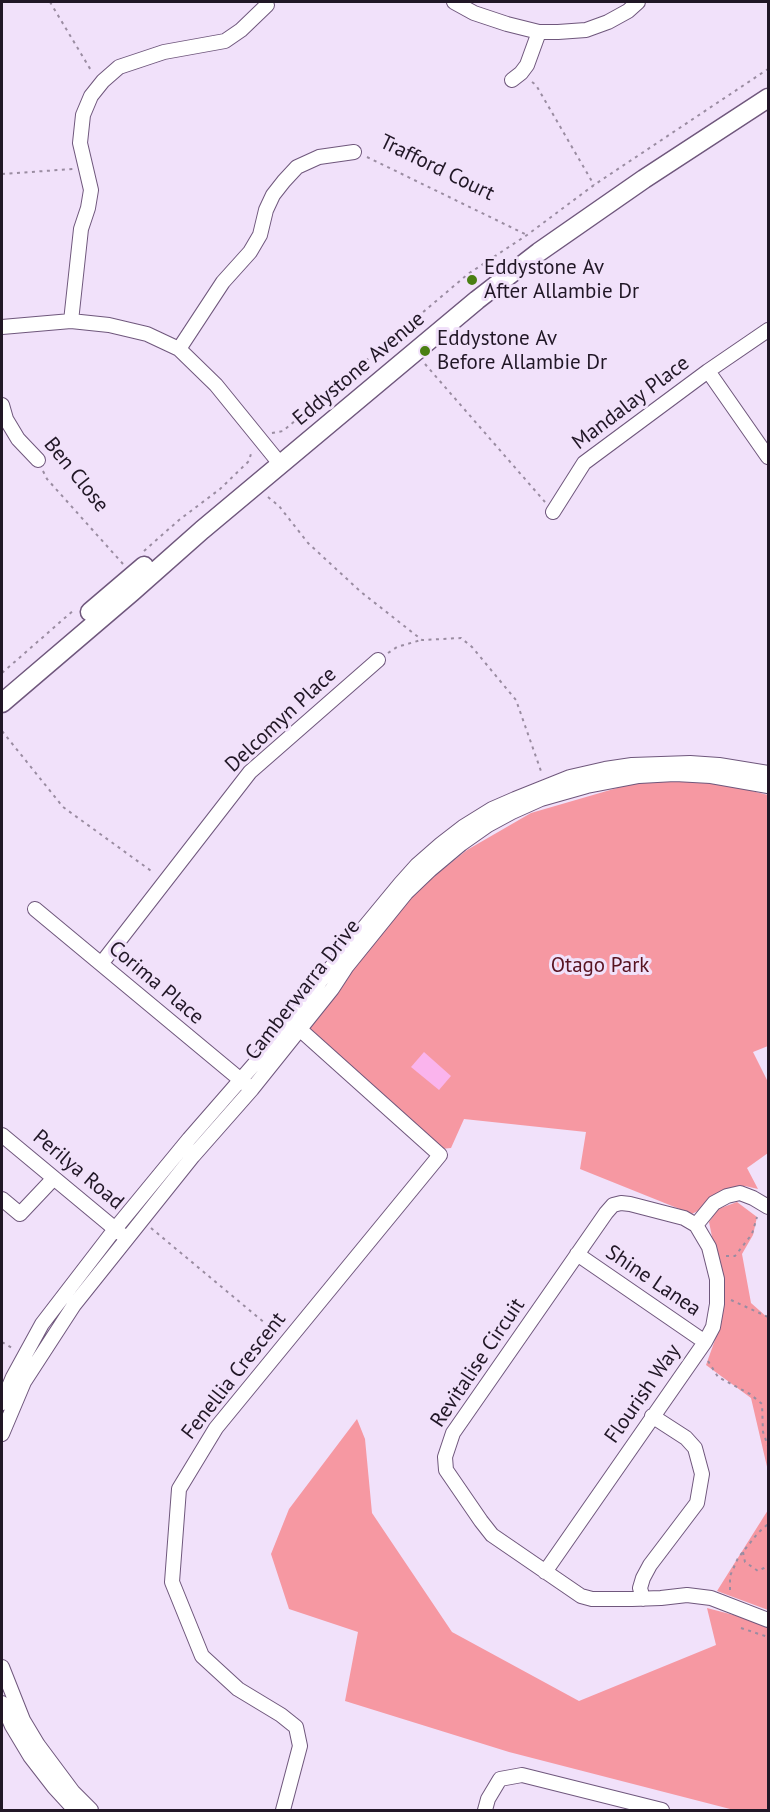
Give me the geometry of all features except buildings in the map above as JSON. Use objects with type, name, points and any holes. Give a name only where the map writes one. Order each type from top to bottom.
[{"type":"main road","name":"Eddystone Avenue","points":[[2,703],[202,530],[402,346],[523,249],[622,179],[768,85]]},
{"type":"main road","name":"Eddystone Avenue","points":[[2,687],[277,460],[530,259],[644,178],[768,99]]},
{"type":"street","points":[[454,2],[474,13],[539,32],[558,33],[586,30],[608,22],[628,11],[638,2]]},
{"type":"street","points":[[72,321],[81,229],[91,190],[80,143],[83,115],[91,96],[103,81],[119,68],[137,60],[164,52],[225,41],[241,30],[267,5]]},
{"type":"street","points":[[516,77],[527,65],[539,32]]},
{"type":"street","name":"Trafford Court","points":[[178,349],[223,282],[250,252],[260,235],[266,210],[273,195],[297,166],[319,157],[354,152]]},
{"type":"street","points":[[2,327],[72,321],[109,325],[147,334],[178,349],[216,385],[277,460]]},
{"type":"street","name":"Mandalay Place","points":[[553,512],[584,463],[708,371],[768,330]]},
{"type":"street","points":[[708,371],[768,457]]},
{"type":"street","name":"Ben Close","points":[[2,405],[6,419],[18,439],[38,460]]},
{"type":"street","name":"Delcomyn Place","points":[[101,964],[250,772],[378,660]]},
{"type":"street","name":"Camberwarra Drive","points":[[2,1434],[24,1382],[74,1305],[194,1156],[252,1089],[295,1026],[324,976],[417,865],[463,827],[492,809],[570,777],[632,765],[690,763],[768,773]]},
{"type":"street","name":"Camberwarra Drive","points":[[2,1403],[13,1377],[42,1324],[115,1229],[240,1080],[332,989],[347,966],[406,893],[429,870],[461,844],[512,812],[563,792],[639,776],[675,774],[711,776],[768,786]]},
{"type":"street","name":"Corima Place","points":[[35,909],[252,1089]]},
{"type":"street","name":"Fenellia Crescent","points":[[283,1810],[300,1746],[296,1727],[281,1715],[238,1689],[202,1656],[172,1582],[179,1489],[216,1428],[440,1155],[295,1026]]},
{"type":"street","name":"Perilya Road","points":[[2,1135],[127,1239]]},
{"type":"street","points":[[2,1199],[20,1214],[54,1178]]},
{"type":"street","points":[[696,1225],[714,1203],[727,1196],[740,1193],[768,1207]]},
{"type":"street","name":"Revitalise Circuit","points":[[696,1225],[684,1218],[621,1203],[613,1205],[453,1433],[445,1457],[446,1470],[492,1535],[581,1596],[592,1599],[643,1599],[687,1595],[711,1598],[768,1620]]},
{"type":"street","name":"Flourish Way","points":[[544,1572],[705,1342],[713,1327],[717,1308],[717,1279],[709,1247],[696,1225]]},
{"type":"street","name":"Shine Lanea","points":[[577,1254],[705,1342]]},
{"type":"street","points":[[643,1599],[640,1588],[643,1578],[650,1565],[697,1503],[702,1474],[695,1448],[686,1438],[652,1416]]},
{"type":"street","points":[[2,1667],[12,1727]]},
{"type":"street","points":[[2,1703],[12,1727],[57,1773],[82,1809]]},
{"type":"street","points":[[485,1810],[488,1799],[500,1779],[522,1774],[662,1810]]},
{"type":"path","points":[[50,2],[92,71],[103,81]]},
{"type":"path","points":[[516,77],[536,85],[594,185],[768,69]]},
{"type":"path","name":"Trafford Court","points":[[354,152],[527,235],[594,185]]},
{"type":"path","points":[[2,174],[86,168]]},
{"type":"path","points":[[421,359],[553,512]]},
{"type":"path","name":"Ben Close","points":[[38,460],[47,479],[126,566]]},
{"type":"path","points":[[264,493],[279,506],[308,543],[338,571],[422,640]]},
{"type":"path","points":[[378,660],[397,648],[422,640],[461,638],[472,647],[516,700],[546,786]]},
{"type":"path","points":[[2,731],[63,807],[166,882]]},
{"type":"path","points":[[724,1256],[735,1256],[752,1234],[756,1217]]},
{"type":"path","points":[[149,1226],[287,1342]]},
{"type":"path","points":[[731,1300],[768,1317]]},
{"type":"path","points":[[2,1342],[17,1351]]},
{"type":"path","points":[[707,1360],[718,1377],[750,1394],[762,1404],[763,1432],[768,1446]]},
{"type":"path","points":[[730,1590],[730,1576],[743,1550],[768,1524]]},
{"type":"path","points":[[743,1550],[745,1562],[758,1571],[768,1564]]},
{"type":"path","points":[[741,1628],[768,1637]]},
{"type":"green space","name":"Otago Park","points":[[648,779],[708,780],[768,795],[768,1046],[753,1052],[768,1082],[768,1153],[747,1168],[758,1189],[745,1186],[692,1214],[580,1169],[586,1132],[464,1119],[451,1148],[441,1149],[304,1026],[347,966],[418,889],[467,850],[531,813]]},
{"type":"green space","points":[[737,1202],[757,1217],[753,1235],[742,1254],[751,1303],[768,1318],[768,1471],[751,1398],[706,1365],[720,1326],[724,1296],[709,1222],[718,1209]]},
{"type":"green space","points":[[357,1419],[365,1439],[372,1513],[452,1632],[579,1701],[716,1645],[707,1608],[768,1624],[768,1810],[734,1810],[509,1752],[345,1701],[358,1632],[289,1609],[271,1554],[289,1509]]},
{"type":"green space","points":[[768,1510],[768,1610],[717,1591]]},
{"type":"place","name":"Eddystone Av After Allambie Dr","points":[[472,280]]},
{"type":"place","name":"Eddystone Av Before Allambie Dr","points":[[425,351]]}]
